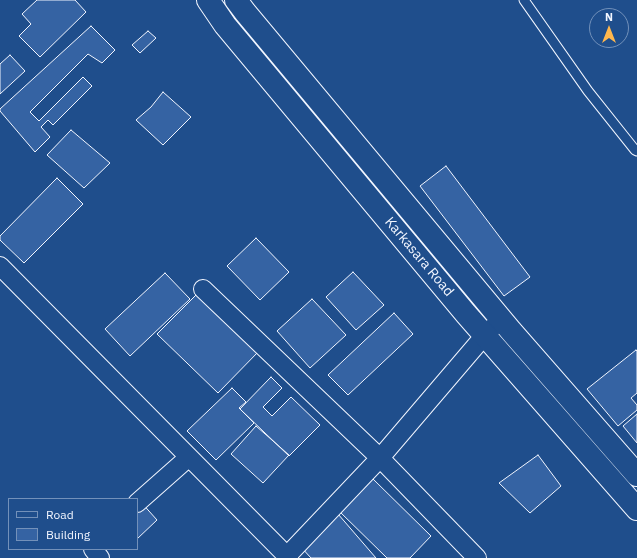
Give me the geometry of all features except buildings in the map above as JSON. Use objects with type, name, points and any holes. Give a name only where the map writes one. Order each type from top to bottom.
[{"type":"main road","name":"Karkasara Road","points":[[208,0],[225,25],[485,335],[637,509]]},
{"type":"main road","name":"Karkasara Road","points":[[236,0],[501,319],[637,474]]},
{"type":"street","points":[[0,266],[288,557],[380,458],[485,335],[501,319]]},
{"type":"street","points":[[203,289],[380,458],[477,558]]},
{"type":"street","points":[[138,502],[189,457]]},
{"type":"street","points":[[94,550],[100,558]]},
{"type":"lane","points":[[524,0],[588,91],[637,151]]}]
